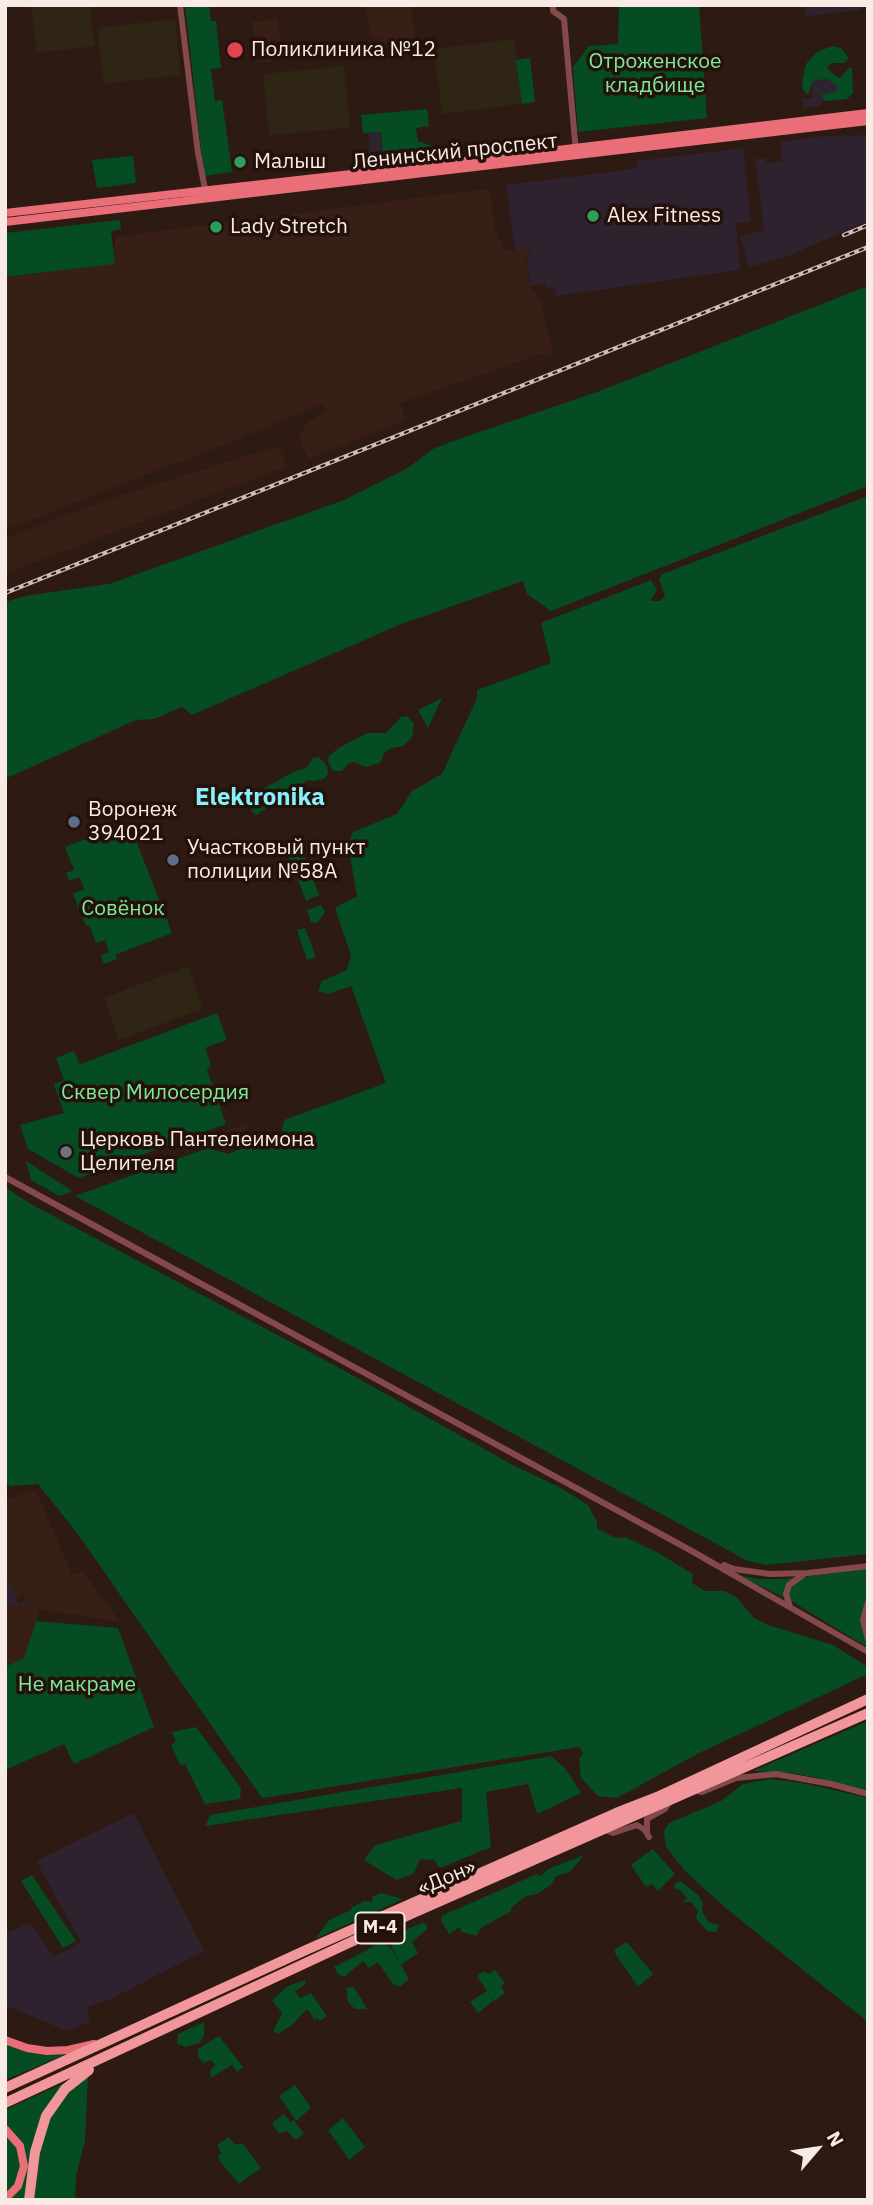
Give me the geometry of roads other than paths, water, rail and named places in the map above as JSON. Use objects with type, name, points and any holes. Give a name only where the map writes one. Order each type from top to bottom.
[{"type":"highway","name":"«Дон»","points":[[5,2088],[391,1912],[616,1812],[657,1797],[868,1699]]},
{"type":"highway","name":"«Дон»","points":[[5,2103],[388,1925],[868,1713]]},
{"type":"highway","points":[[29,2200],[36,2144],[50,2108],[71,2083],[111,2055]]},
{"type":"main road","name":"Ленинский проспект","points":[[576,152],[784,122],[868,113]]},
{"type":"main road","name":"Ленинский проспект","points":[[5,212],[206,194],[868,121]]},
{"type":"main road","points":[[768,133],[784,128],[784,122]]},
{"type":"main road","name":"Ленинский проспект","points":[[5,222],[206,194]]},
{"type":"main road","points":[[5,2040],[27,2048],[54,2051],[111,2040]]},
{"type":"main road","points":[[5,2129],[17,2141],[24,2161],[18,2186],[5,2199]]},
{"type":"street","points":[[180,5],[206,194]]},
{"type":"street","points":[[553,5],[553,10],[564,19],[576,152]]},
{"type":"street","points":[[5,1177],[690,1550],[868,1652]]},
{"type":"street","points":[[690,1550],[734,1569],[770,1574],[868,1566]]},
{"type":"street","points":[[790,1607],[786,1594],[789,1585],[808,1573]]},
{"type":"street","points":[[868,1602],[863,1620],[868,1639]]},
{"type":"street","points":[[694,1790],[702,1792],[736,1778],[776,1774],[868,1794]]},
{"type":"street","points":[[606,1830],[613,1832],[638,1825],[645,1830],[649,1838],[647,1819],[665,1809],[670,1801]]},
{"type":"railway","points":[[844,235],[868,225]]},
{"type":"railway","points":[[5,593],[868,247]]},
{"type":"place","name":"Поликлиника №12","points":[[235,50]]},
{"type":"place","name":"Малыш","points":[[240,162]]},
{"type":"place","name":"Alex Fitness","points":[[593,216]]},
{"type":"place","name":"Lady Stretch","points":[[216,227]]},
{"type":"place","name":"Воронеж 394021","points":[[74,822]]},
{"type":"place","name":"Участковый пункт полиции №58А","points":[[173,860]]},
{"type":"place","name":"Церковь Пантелеимона Целителя","points":[[66,1152]]},
{"type":"district","name":"Elektronika","points":[[260,798]]},
{"type":"park label","name":"Отроженское кладбище","points":[[655,74]]},
{"type":"park label","name":"Совёнок","points":[[123,909]]},
{"type":"park label","name":"Сквер Милосердия","points":[[155,1093]]},
{"type":"park label","name":"Не макраме","points":[[77,1685]]}]
